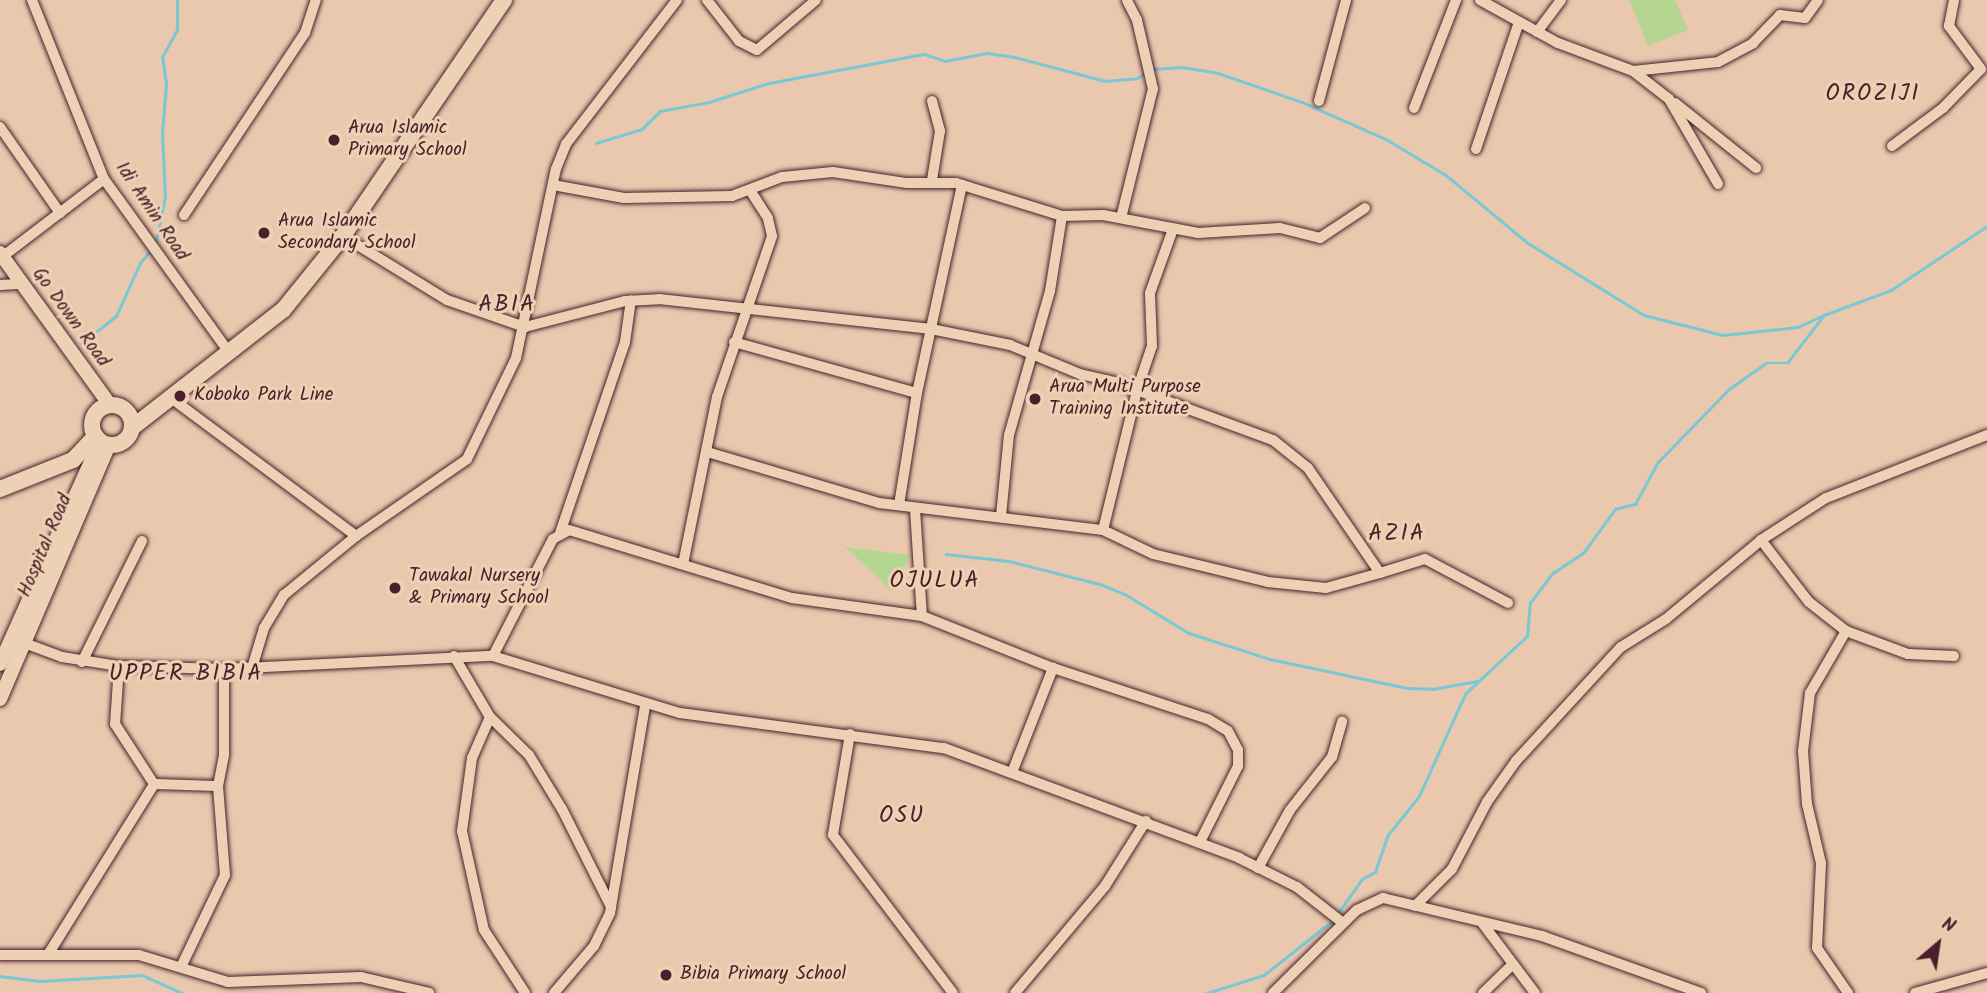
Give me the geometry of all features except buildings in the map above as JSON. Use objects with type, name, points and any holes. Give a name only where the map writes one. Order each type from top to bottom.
[{"type":"main road","points":[[0,489],[73,460],[101,441],[125,442],[133,427],[283,310],[343,236],[504,0]]},
{"type":"main road","name":"Go Down Road","points":[[1,255],[110,405]]},
{"type":"main road","points":[[101,441],[96,413],[110,405],[127,411],[165,402]]},
{"type":"main road","points":[[127,411],[133,427]]},
{"type":"main road","name":"Hospital Road","points":[[0,699],[19,641],[101,441]]},
{"type":"main road","name":"Hospital Road","points":[[0,664],[19,641]]},
{"type":"street","name":"Idi Amin Road","points":[[32,0],[104,179],[230,354]]},
{"type":"street","points":[[184,215],[305,33],[316,0]]},
{"type":"street","points":[[707,0],[739,41],[757,50],[816,0]]},
{"type":"street","points":[[1121,218],[1153,89],[1137,20],[1127,0]]},
{"type":"street","points":[[1318,101],[1346,0]]},
{"type":"street","points":[[1413,108],[1456,0]]},
{"type":"street","points":[[1480,0],[1537,32],[1633,71],[1702,121],[1730,150],[1756,168]]},
{"type":"street","points":[[1537,32],[1561,0]]},
{"type":"street","points":[[1633,71],[1718,62],[1753,43],[1780,15],[1805,18],[1818,0]]},
{"type":"street","points":[[1892,146],[1943,108],[1981,69],[1949,26],[1954,0]]},
{"type":"street","points":[[252,668],[264,628],[284,595],[356,536],[467,459],[496,404],[525,327],[553,185],[573,134],[671,2]]},
{"type":"street","points":[[1476,149],[1520,22]]},
{"type":"street","points":[[932,100],[940,125],[932,180]]},
{"type":"street","points":[[1673,102],[1718,184]]},
{"type":"street","points":[[0,127],[60,213]]},
{"type":"street","points":[[553,185],[641,199],[751,192],[782,177],[833,172],[907,183],[932,180],[962,185],[1062,216],[1121,218],[1198,233],[1280,228],[1320,238],[1366,208]]},
{"type":"street","points":[[1,255],[104,179]]},
{"type":"street","points":[[899,505],[917,393],[962,185]]},
{"type":"street","points":[[683,564],[706,452],[734,342],[772,236],[768,218],[751,192]]},
{"type":"street","points":[[1001,516],[1009,435],[1051,291],[1062,216]]},
{"type":"street","points":[[1103,530],[1137,390],[1152,346],[1150,293],[1173,229]]},
{"type":"street","points":[[343,236],[447,300],[525,327],[631,300],[747,305],[931,329],[1034,352],[1080,374],[1137,390],[1265,436],[1297,456],[1380,573]]},
{"type":"street","points":[[0,285],[22,284]]},
{"type":"street","points":[[493,656],[560,533],[625,342],[631,300]]},
{"type":"street","points":[[734,342],[917,393]]},
{"type":"street","points":[[165,402],[356,536]]},
{"type":"street","points":[[1416,906],[1457,863],[1487,802],[1516,761],[1621,646],[1666,619],[1690,594],[1761,540],[1836,493],[1987,435]]},
{"type":"street","points":[[706,452],[858,498],[915,509],[1001,516],[1103,530],[1153,554],[1303,588],[1326,588],[1425,559],[1508,603]]},
{"type":"street","points":[[915,509],[922,616]]},
{"type":"street","points":[[560,533],[575,531],[792,598],[922,616],[1053,668],[1208,719],[1228,732],[1238,750],[1238,766],[1200,842]]},
{"type":"street","points":[[1761,540],[1809,602],[1846,631],[1908,654],[1954,656]]},
{"type":"street","points":[[82,662],[142,541]]},
{"type":"street","points":[[1846,631],[1810,693],[1803,751],[1807,804],[1821,863],[1817,948],[1848,993]]},
{"type":"street","points":[[19,641],[82,662],[119,666],[223,669],[493,656],[531,664],[645,705],[751,725],[850,734],[944,748],[1013,770],[1258,867],[1297,887],[1343,923]]},
{"type":"street","points":[[454,656],[490,717],[529,755],[562,809],[611,908]]},
{"type":"street","points":[[119,666],[115,724],[154,784]]},
{"type":"street","points":[[1013,770],[1053,668]]},
{"type":"street","points":[[181,967],[222,887],[218,786],[224,754],[223,669]]},
{"type":"street","points":[[554,993],[603,932],[611,908],[645,705]]},
{"type":"street","points":[[490,717],[472,758],[462,831],[484,930],[525,993]]},
{"type":"street","points":[[1258,867],[1290,810],[1332,757],[1342,721]]},
{"type":"street","points":[[850,734],[833,835],[953,993]]},
{"type":"street","points":[[154,784],[218,786]]},
{"type":"street","points":[[49,953],[154,784]]},
{"type":"street","points":[[1015,993],[1105,886],[1146,821]]},
{"type":"street","points":[[1273,993],[1343,923],[1363,906],[1383,898],[1542,936],[1701,993]]},
{"type":"street","points":[[1483,923],[1511,966],[1535,993]]},
{"type":"street","points":[[0,955],[139,955],[228,982],[361,977],[429,993]]},
{"type":"street","points":[[1483,993],[1511,966]]},
{"type":"street","points":[[1915,993],[1987,972]]},
{"type":"green space","points":[[1629,0],[1675,0],[1688,30],[1648,46]]},
{"type":"green space","points":[[845,547],[911,555],[892,591]]},
{"type":"waterway","points":[[155,246],[165,197],[162,133],[166,84],[162,57],[177,30],[177,0]]},
{"type":"waterway","points":[[596,143],[642,129],[660,111],[709,102],[769,83],[924,54],[945,61],[987,53],[1015,57],[1105,81],[1137,78],[1147,72]]},
{"type":"waterway","points":[[1153,69],[1182,67],[1218,73],[1302,102],[1386,139],[1446,175],[1528,243],[1644,315],[1723,335],[1798,327],[1824,315]]},
{"type":"waterway","points":[[1336,916],[1362,879],[1375,872],[1388,835],[1419,796],[1465,694],[1527,636],[1530,603],[1553,573],[1584,552],[1615,509],[1635,504],[1658,462],[1729,389],[1766,363],[1787,363],[1824,315],[1891,290],[1987,226]]},
{"type":"waterway","points":[[81,344],[116,316],[140,263],[151,250]]},
{"type":"waterway","points":[[946,554],[1009,561],[1100,584],[1125,594],[1189,633],[1270,659],[1408,688],[1432,689],[1478,681]]},
{"type":"waterway","points":[[1207,993],[1264,975],[1332,921]]},
{"type":"waterway","points":[[0,976],[40,981],[142,975],[182,993]]},
{"type":"place","name":"Arua Islamic Primary School","points":[[334,140]]},
{"type":"place","name":"Arua Islamic Secondary School","points":[[264,233]]},
{"type":"place","name":"Koboko Park Line","points":[[180,396]]},
{"type":"place","name":"Arua Multi Purpose Training Institute","points":[[1035,399]]},
{"type":"place","name":"Tawakal Nursery & Primary School","points":[[395,588]]},
{"type":"place","name":"Bibia Primary School","points":[[666,975]]},
{"type":"district","name":"OROZIJI","points":[[1873,94]]},
{"type":"district","name":"ABIA","points":[[507,305]]},
{"type":"district","name":"AZIA","points":[[1397,534]]},
{"type":"district","name":"OJULUA","points":[[935,581]]},
{"type":"district","name":"UPPER BIBIA","points":[[186,674]]},
{"type":"district","name":"OSU","points":[[902,816]]}]
